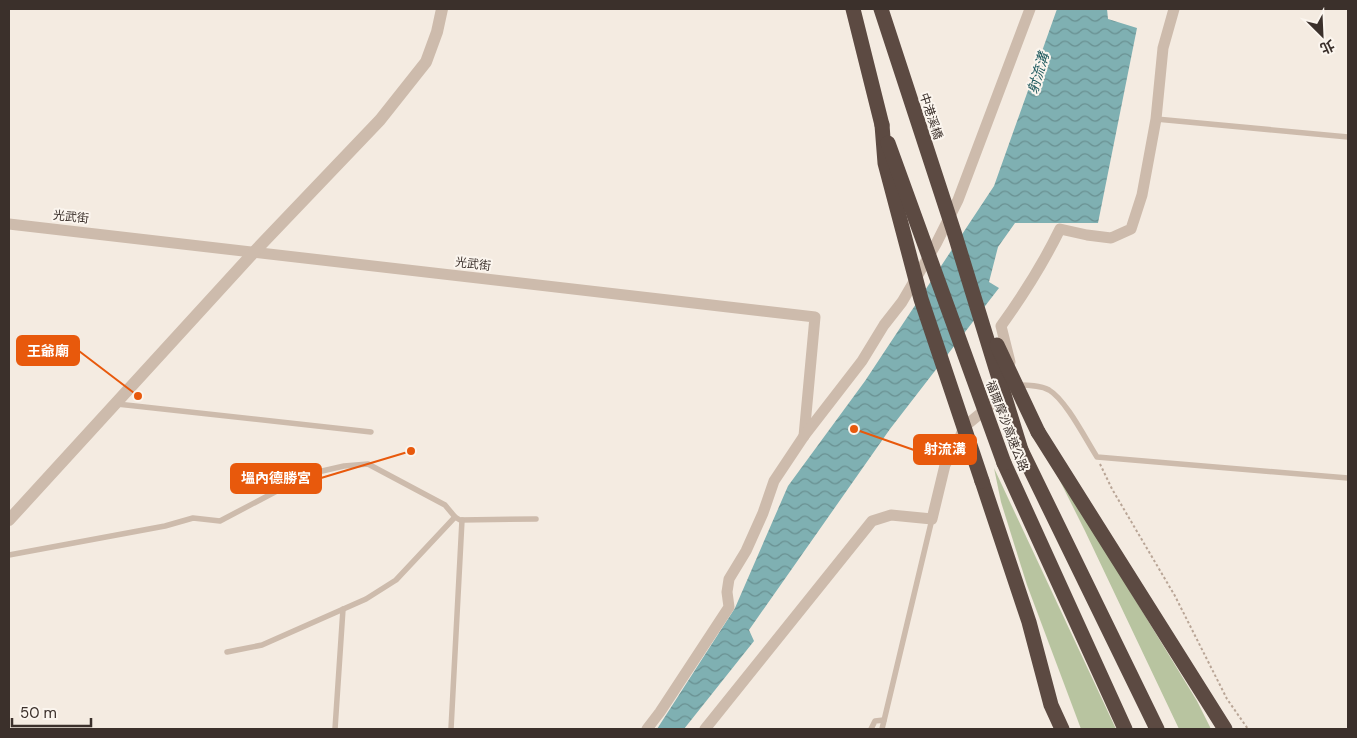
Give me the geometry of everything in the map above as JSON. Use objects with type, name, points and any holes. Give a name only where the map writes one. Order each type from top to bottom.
[{"type":"highway","points":[[853,9],[882,125],[885,163],[921,299],[1029,622],[1057,729]]},
{"type":"highway","name":"中港溪橋","points":[[880,9],[954,232]]},
{"type":"highway","name":"福爾摩沙高速公路","points":[[882,125],[1004,463],[1125,729]]},
{"type":"highway","points":[[954,232],[993,336],[1038,432],[1225,729]]},
{"type":"highway","name":"福爾摩沙高速公路","points":[[954,232],[1021,450],[1157,729]]},
{"type":"highway","points":[[1209,703],[1218,729]]},
{"type":"highway","points":[[1051,705],[1062,729]]},
{"type":"street","points":[[9,520],[255,252],[380,120],[426,62],[437,32],[442,9]]},
{"type":"street","points":[[647,729],[729,607],[726,592],[729,578],[746,551],[774,481],[804,436],[862,361],[884,325],[902,302],[936,244],[958,200],[1030,9]]},
{"type":"street","points":[[705,729],[872,521],[891,515],[932,518],[945,465],[956,447],[964,427],[1016,385],[1001,326],[1030,286],[1060,229],[1110,238],[1131,229],[1142,195],[1156,119],[1163,48],[1174,9]]},
{"type":"street","name":"光武街","points":[[9,224],[816,317],[804,436]]},
{"type":"lane","points":[[1156,119],[1348,137]]},
{"type":"lane","points":[[1016,385],[1048,389],[1060,398],[1097,458],[1348,478]]},
{"type":"lane","points":[[115,404],[371,432]]},
{"type":"lane","points":[[9,555],[165,526],[193,518],[220,521],[309,474],[344,466],[368,464],[445,505],[455,517],[462,520],[536,519]]},
{"type":"lane","points":[[227,652],[262,645],[366,599],[396,580],[455,517]]},
{"type":"lane","points":[[882,729],[932,518]]},
{"type":"lane","points":[[451,729],[462,520]]},
{"type":"lane","points":[[335,729],[343,609]]},
{"type":"lane","points":[[871,729],[875,721],[884,720]]},
{"type":"path","points":[[1097,458],[1112,489],[1175,596],[1227,699],[1248,729]]},
{"type":"green space","points":[[1048,457],[1197,701],[1211,729],[1179,729]]},
{"type":"green space","points":[[994,468],[1116,729],[1081,729],[1027,585],[1001,502]]},
{"type":"water","points":[[1057,9],[1107,9],[1108,19],[1137,28],[1098,223],[1015,223],[998,247],[989,282],[999,288],[890,429],[749,630],[754,641],[684,729],[657,729],[735,608],[788,486],[865,381],[994,186]]},
{"type":"place","name":"王爺廟","points":[[138,396]]},
{"type":"place","name":"射流溝","points":[[854,429]]},
{"type":"place","name":"塭內德勝宮","points":[[411,451]]}]
